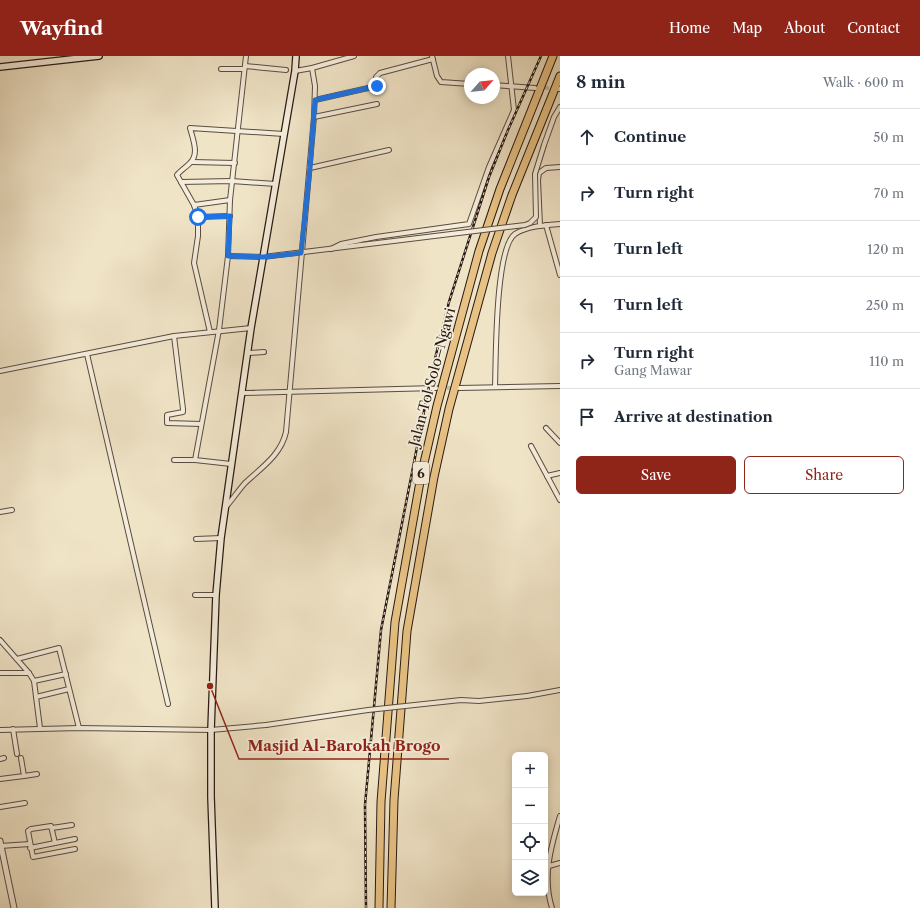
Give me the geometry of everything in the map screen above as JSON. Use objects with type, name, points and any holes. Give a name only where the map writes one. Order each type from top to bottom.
[{"type":"highway","name":"Jalan Tol Solo–Ngawi","points":[[379,908],[381,802],[395,622],[420,476],[437,406],[479,251],[500,189],[553,56]]},
{"type":"highway","name":"Jalan Tol Solo–Ngawi","points":[[391,908],[394,800],[407,631],[434,477],[449,409],[492,254],[512,195],[560,76]]},
{"type":"main road","points":[[0,67],[77,57],[98,56]]},
{"type":"main road","points":[[215,908],[211,730],[216,595],[221,538],[230,464],[249,352],[251,328],[295,71],[296,56]]},
{"type":"street","points":[[195,460],[219,330],[228,256],[230,200],[246,56]]},
{"type":"street","points":[[295,71],[312,68],[341,58],[354,56]]},
{"type":"street","points":[[332,249],[341,244],[376,237],[469,224],[490,167],[514,110],[508,56]]},
{"type":"street","points":[[315,100],[378,88],[376,77],[380,73],[433,58],[437,76],[441,82],[464,84]]},
{"type":"street","points":[[221,69],[245,68],[286,70]]},
{"type":"street","points":[[224,510],[244,484],[273,458],[283,441],[288,418],[301,253],[314,117],[315,86],[312,68]]},
{"type":"street","points":[[500,85],[535,88]]},
{"type":"street","points":[[314,117],[377,104]]},
{"type":"street","points":[[228,256],[263,257],[301,253],[443,234],[518,226],[530,223],[536,217],[535,174],[554,117],[560,107]]},
{"type":"street","points":[[210,332],[194,258],[198,236],[198,217],[194,205],[178,179],[178,173],[192,162],[195,149],[190,128],[284,134]]},
{"type":"street","points":[[310,168],[388,150]]},
{"type":"street","points":[[192,162],[234,163]]},
{"type":"street","points":[[540,226],[539,173],[546,168],[560,167]]},
{"type":"street","points":[[180,182],[232,181],[276,184]]},
{"type":"street","points":[[194,205],[230,200]]},
{"type":"street","points":[[198,217],[230,216]]},
{"type":"street","points":[[495,387],[500,273],[512,237],[519,232],[540,226],[560,224]]},
{"type":"street","points":[[546,225],[560,275]]},
{"type":"street","points":[[0,371],[174,336],[219,330],[251,328]]},
{"type":"street","points":[[174,336],[183,412],[167,415],[168,423],[201,424]]},
{"type":"street","points":[[249,352],[264,352]]},
{"type":"street","points":[[87,354],[168,704]]},
{"type":"street","points":[[459,388],[560,386]]},
{"type":"street","points":[[242,392],[436,388]]},
{"type":"street","points":[[546,428],[560,443]]},
{"type":"street","points":[[531,446],[560,500]]},
{"type":"street","points":[[174,460],[195,460],[230,464]]},
{"type":"street","points":[[547,476],[560,473]]},
{"type":"street","points":[[0,512],[12,510]]},
{"type":"street","points":[[196,539],[221,538]]},
{"type":"street","points":[[195,595],[216,595]]},
{"type":"street","points":[[0,640],[30,673],[34,680],[40,728]]},
{"type":"street","points":[[17,659],[60,648],[79,728]]},
{"type":"street","points":[[0,673],[30,673]]},
{"type":"street","points":[[34,680],[66,674]]},
{"type":"street","points":[[36,697],[70,689]]},
{"type":"street","points":[[0,730],[79,728],[211,730],[266,725],[375,709],[460,700],[479,701],[527,696],[560,690]]},
{"type":"street","points":[[13,729],[17,754]]},
{"type":"street","points":[[21,758],[24,776]]},
{"type":"street","points":[[0,779],[37,774]]},
{"type":"street","points":[[0,807],[25,803]]},
{"type":"street","points":[[552,908],[547,882],[553,841],[560,816]]},
{"type":"street","points":[[72,825],[52,828],[51,826],[28,831],[32,855],[35,857],[75,848]]},
{"type":"street","points":[[52,828],[55,843]]},
{"type":"street","points":[[14,908],[0,844],[30,846],[75,839]]},
{"type":"street","points":[[549,866],[560,863]]},
{"type":"tunnel","points":[[539,88],[556,88]]},
{"type":"tunnel","points":[[441,388],[456,388]]},
{"type":"railway","points":[[366,908],[365,805],[381,630],[432,371],[449,302],[489,177],[541,56]]},
{"type":"place","name":"Masjid Al-Barokah Brogo","points":[[210,686]]},
{"type":"route","points":[[198,217],[230,216],[228,256],[263,257],[301,253],[310,168],[315,100],[377,86]]}]
